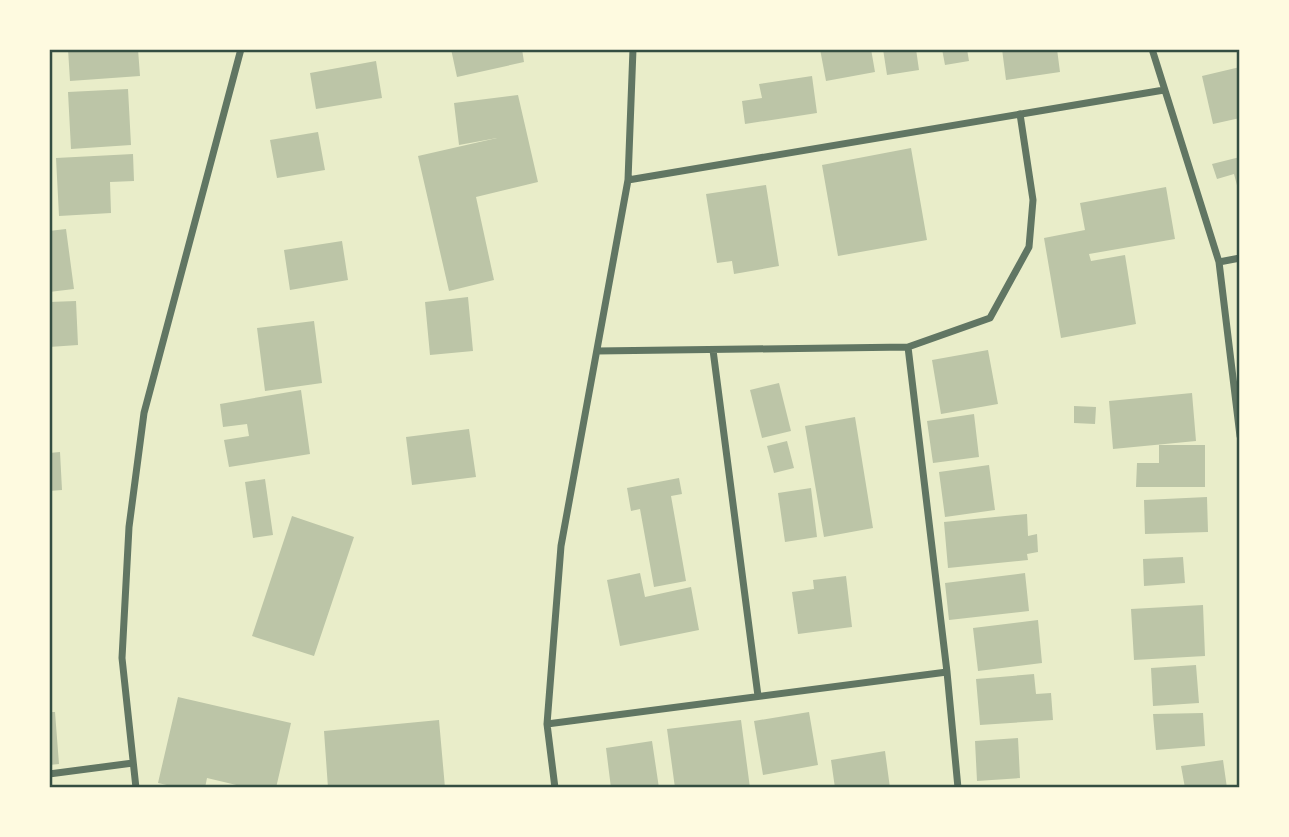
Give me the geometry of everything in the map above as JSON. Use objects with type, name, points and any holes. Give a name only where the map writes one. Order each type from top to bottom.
[{"type":"street","points":[[136,788],[122,658],[129,527],[144,413],[241,49]]},
{"type":"street","points":[[555,788],[547,724],[561,546],[628,180],[633,49]]},
{"type":"street","points":[[1152,49],[1219,262],[1240,436]]},
{"type":"street","points":[[628,180],[1164,90]]},
{"type":"street","points":[[597,351],[908,347],[990,318],[1030,247],[1032,200],[1020,114]]},
{"type":"street","points":[[1219,262],[1240,258]]},
{"type":"street","points":[[908,347],[947,672],[958,788]]},
{"type":"street","points":[[713,350],[758,696]]},
{"type":"street","points":[[547,724],[947,672]]},
{"type":"street","points":[[49,774],[133,763]]},
{"type":"building","points":[[68,49],[138,49],[140,76],[70,81]]},
{"type":"building","points":[[451,49],[522,49],[524,62],[457,77]]},
{"type":"building","points":[[820,49],[871,49],[875,72],[826,81]]},
{"type":"building","points":[[883,49],[916,49],[919,70],[887,75]]},
{"type":"building","points":[[942,49],[967,49],[969,61],[945,65]]},
{"type":"building","points":[[1002,49],[1057,49],[1060,72],[1006,80]]},
{"type":"building","points":[[376,61],[382,98],[316,109],[310,73]]},
{"type":"building","points":[[1240,67],[1240,118],[1213,124],[1202,76]]},
{"type":"building","points":[[812,76],[817,113],[745,124],[742,101],[762,98],[759,84]]},
{"type":"building","points":[[128,89],[131,145],[71,149],[68,92]]},
{"type":"building","points":[[518,95],[538,182],[476,197],[494,280],[449,291],[418,156],[497,138],[459,145],[454,103]]},
{"type":"building","points":[[318,132],[325,170],[277,178],[270,140]]},
{"type":"building","points":[[911,148],[927,240],[838,256],[822,165]]},
{"type":"building","points":[[133,154],[134,181],[110,182],[111,213],[59,216],[56,158]]},
{"type":"building","points":[[1240,157],[1239,193],[1234,174],[1217,179],[1212,164]]},
{"type":"building","points":[[766,185],[779,266],[734,274],[732,261],[717,263],[706,194]]},
{"type":"building","points":[[1166,187],[1175,239],[1089,254],[1091,261],[1125,255],[1136,324],[1061,338],[1044,238],[1085,230],[1080,203]]},
{"type":"building","points":[[66,229],[74,289],[49,292],[49,231]]},
{"type":"building","points":[[342,241],[348,280],[290,290],[284,250]]},
{"type":"building","points":[[468,297],[473,351],[430,355],[425,302]]},
{"type":"building","points":[[76,301],[78,345],[49,347],[49,302]]},
{"type":"building","points":[[314,321],[322,383],[265,391],[257,328]]},
{"type":"building","points":[[988,350],[998,404],[941,414],[932,360]]},
{"type":"building","points":[[779,383],[791,431],[762,438],[750,390]]},
{"type":"building","points":[[301,390],[310,454],[229,467],[224,440],[249,436],[247,424],[223,427],[220,404]]},
{"type":"building","points":[[1192,393],[1196,441],[1113,449],[1109,401]]},
{"type":"building","points":[[1074,406],[1096,407],[1095,424],[1074,423]]},
{"type":"building","points":[[974,414],[979,457],[933,463],[927,421]]},
{"type":"building","points":[[855,417],[873,528],[824,537],[805,426]]},
{"type":"building","points":[[469,429],[476,477],[412,485],[406,437]]},
{"type":"building","points":[[787,441],[794,468],[774,473],[767,446]]},
{"type":"building","points":[[1159,445],[1205,445],[1205,487],[1136,487],[1137,463],[1159,463]]},
{"type":"building","points":[[60,452],[62,490],[49,491],[49,453]]},
{"type":"building","points":[[989,465],[995,510],[945,517],[939,472]]},
{"type":"building","points":[[679,478],[682,494],[671,496],[686,581],[654,587],[640,509],[631,511],[627,488]]},
{"type":"building","points":[[265,479],[273,535],[253,538],[245,482]]},
{"type":"building","points":[[811,488],[817,537],[785,542],[778,493]]},
{"type":"building","points":[[1207,497],[1208,532],[1145,534],[1144,500]]},
{"type":"building","points":[[1027,514],[1028,536],[1037,534],[1038,552],[1027,554],[1028,560],[948,568],[944,522]]},
{"type":"building","points":[[292,516],[354,537],[314,656],[252,636]]},
{"type":"building","points":[[1183,557],[1185,583],[1144,586],[1143,559]]},
{"type":"building","points":[[640,573],[645,597],[691,587],[699,630],[620,646],[607,580]]},
{"type":"building","points":[[1025,573],[1029,611],[949,620],[945,583]]},
{"type":"building","points":[[846,576],[852,627],[798,634],[792,592],[814,589],[813,580]]},
{"type":"building","points":[[1203,605],[1205,656],[1134,660],[1131,609]]},
{"type":"building","points":[[1038,620],[1042,663],[978,671],[973,628]]},
{"type":"building","points":[[1196,665],[1199,703],[1153,706],[1151,668]]},
{"type":"building","points":[[1034,674],[1036,694],[1051,693],[1053,720],[980,725],[976,679]]},
{"type":"building","points":[[178,697],[291,723],[276,788],[249,788],[207,778],[205,788],[180,788],[158,783]]},
{"type":"building","points":[[49,712],[55,712],[59,764],[49,765]]},
{"type":"building","points":[[809,712],[818,765],[763,775],[754,721]]},
{"type":"building","points":[[1203,713],[1205,746],[1156,750],[1153,714]]},
{"type":"building","points":[[439,720],[445,788],[328,788],[324,731]]},
{"type":"building","points":[[741,720],[750,788],[675,788],[667,729]]},
{"type":"building","points":[[1018,738],[1020,778],[977,781],[975,741]]},
{"type":"building","points":[[652,741],[659,788],[611,788],[606,748]]},
{"type":"building","points":[[885,751],[890,788],[835,788],[831,760]]},
{"type":"building","points":[[1223,760],[1227,788],[1185,788],[1181,766]]}]
